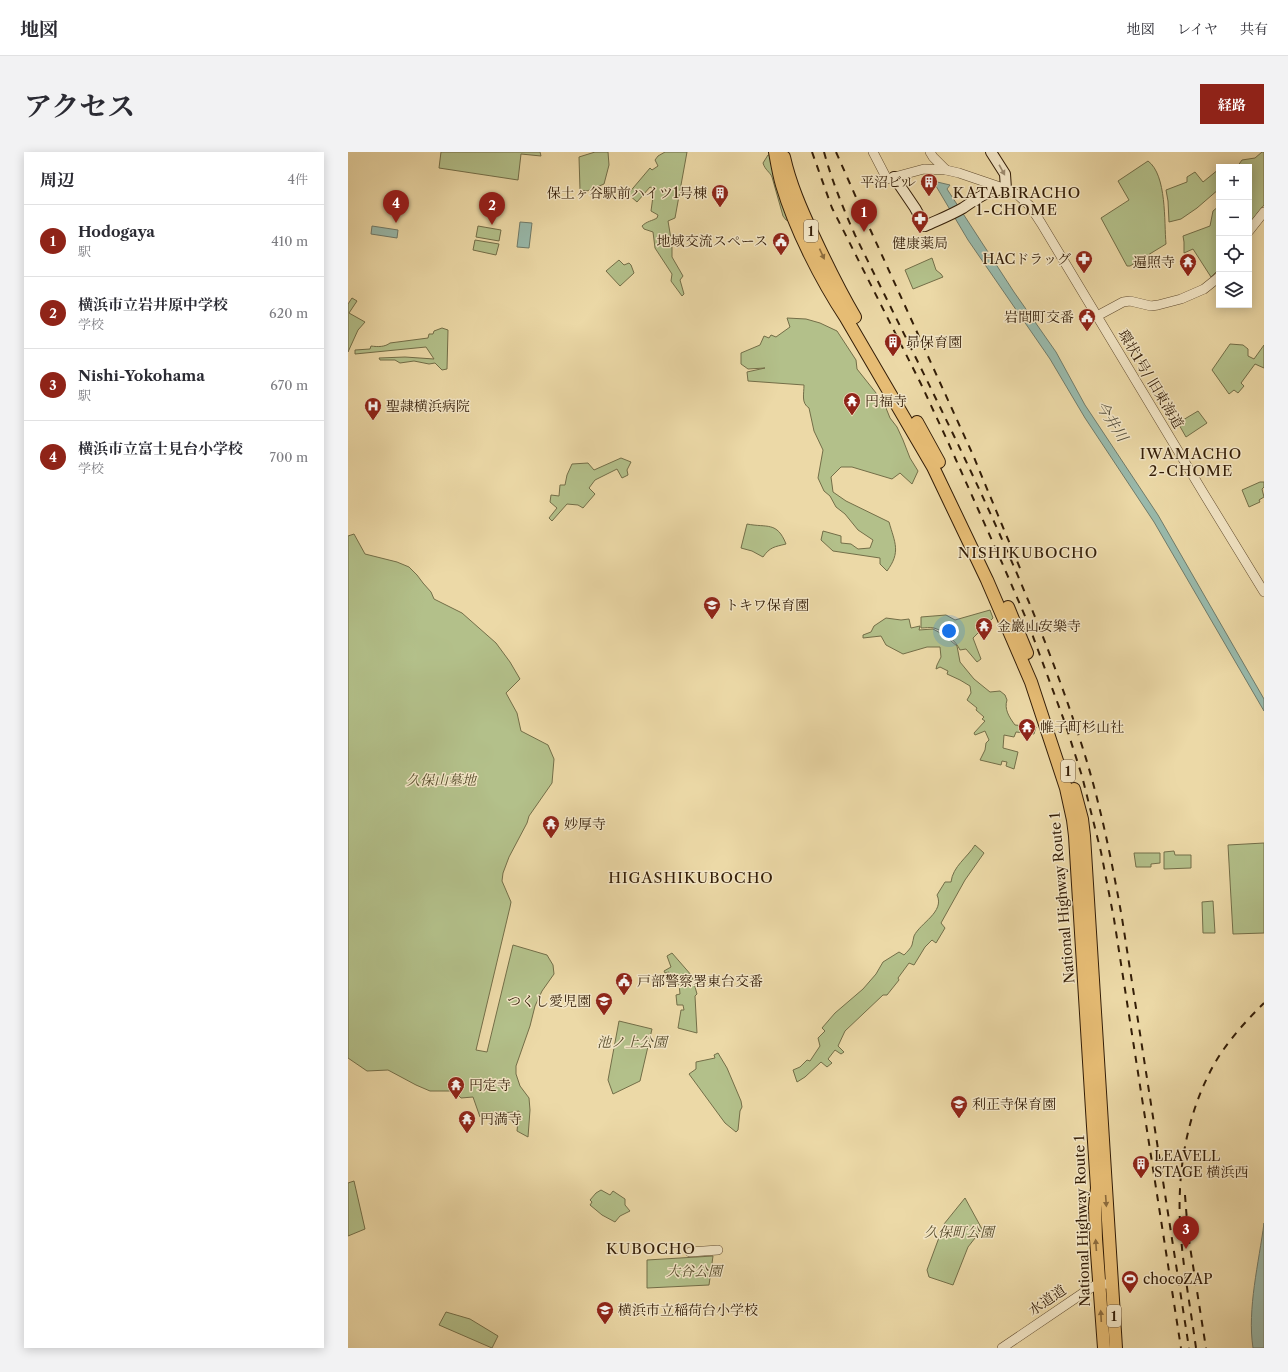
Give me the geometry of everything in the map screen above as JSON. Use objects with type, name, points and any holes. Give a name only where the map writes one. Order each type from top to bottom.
[{"type":"highway","name":"National Highway Route 1","points":[[775,152],[782,184],[815,264],[834,300],[933,468],[987,580],[1031,682],[1066,788],[1075,836],[1097,1188],[1095,1207],[1098,1284],[1104,1348]]},
{"type":"highway","name":"National Highway Route 1","points":[[782,152],[792,186],[803,214],[831,275],[930,445],[1019,632],[1042,690],[1073,785],[1082,819],[1084,836],[1116,1348]]},
{"type":"highway","points":[[782,152],[780,156],[786,177],[803,222],[799,228]]},
{"type":"main road","points":[[894,178],[915,208],[925,226],[962,208],[985,193],[1006,189],[1005,174],[991,152]]},
{"type":"street","points":[[873,152],[885,177],[888,179],[924,169],[946,170]]},
{"type":"street","points":[[930,152],[946,170]]},
{"type":"street","name":"環状1号/ 旧東海道","points":[[946,170],[1006,189],[1018,195],[1030,206],[1264,591]]},
{"type":"street","points":[[1252,227],[1264,212]]},
{"type":"street","points":[[1097,316],[1123,302],[1130,301],[1151,306],[1192,295],[1204,289],[1216,279]]},
{"type":"street","points":[[690,1252],[718,1250]]},
{"type":"street","points":[[1098,1284],[1112,1284]]},
{"type":"street","name":"水道道","points":[[1002,1348],[1098,1284]]},
{"type":"green space","points":[[441,152],[540,152],[541,156],[521,154],[518,180],[439,168]]},
{"type":"green space","points":[[595,152],[608,152],[609,165],[604,184],[587,191],[580,190],[579,157]]},
{"type":"green space","points":[[665,152],[687,152],[675,218],[668,221],[672,245],[672,257],[683,276],[680,280],[684,294],[682,296],[671,281],[672,274],[655,248],[653,232],[644,229],[642,226],[657,218],[658,215],[651,211],[654,189],[650,187],[637,202],[628,194],[650,168],[652,170],[658,166],[655,160],[658,156]]},
{"type":"green space","points":[[1264,152],[1264,205],[1252,220],[1252,164],[1239,164],[1242,160],[1255,158]]},
{"type":"green space","points":[[768,155],[770,155],[790,221],[786,220],[783,216],[772,177],[763,163]]},
{"type":"green space","points":[[1148,161],[1159,177],[1162,188],[1166,244],[1130,266],[1127,266],[1101,218],[1129,200],[1118,181]]},
{"type":"green space","points":[[1216,171],[1216,192],[1197,208],[1181,219],[1169,222],[1166,190],[1187,182],[1187,177],[1195,172],[1203,182]]},
{"type":"green space","points":[[1216,208],[1216,272],[1211,277],[1193,249],[1184,253],[1183,236],[1210,226],[1213,211]]},
{"type":"green space","points":[[478,226],[501,230],[499,241],[476,237]]},
{"type":"green space","points":[[475,240],[499,244],[496,255],[473,250]]},
{"type":"green space","points":[[932,258],[936,270],[943,277],[913,289],[905,270]]},
{"type":"green space","points":[[619,260],[624,265],[629,263],[634,273],[620,286],[606,271]]},
{"type":"green space","points":[[352,298],[357,301],[349,313],[365,322],[358,330],[348,352],[348,304]]},
{"type":"green space","points":[[787,318],[806,319],[820,323],[837,331],[856,360],[857,369],[884,403],[890,418],[897,427],[910,458],[918,471],[912,484],[900,473],[892,479],[852,467],[841,467],[831,477],[833,492],[846,501],[889,522],[896,547],[894,558],[887,571],[880,564],[880,558],[833,551],[821,540],[823,531],[841,536],[841,543],[851,544],[858,549],[870,548],[873,540],[858,530],[845,514],[836,507],[830,496],[824,491],[818,478],[823,450],[814,431],[809,408],[806,406],[804,401],[804,385],[748,381],[747,372],[765,368],[748,369],[741,364],[741,353],[760,345],[764,336],[769,338],[771,335],[776,337],[790,327]]},
{"type":"green space","points":[[442,328],[448,330],[447,369],[442,370],[435,363],[429,364],[414,361],[400,363],[395,360],[380,360],[379,358],[405,357],[434,359],[426,347],[355,354],[355,350],[370,349],[371,346],[376,347],[390,343],[428,338],[429,334],[433,334],[434,331]]},
{"type":"green space","points":[[1230,344],[1243,345],[1248,349],[1248,356],[1254,359],[1264,345],[1264,368],[1255,364],[1241,383],[1244,386],[1238,393],[1234,390],[1229,394],[1212,370]]},
{"type":"green space","points":[[1198,411],[1207,423],[1186,437],[1178,423]]},
{"type":"green space","points":[[621,458],[631,462],[627,470],[628,475],[622,478],[617,469],[595,480],[589,488],[595,494],[583,508],[578,505],[567,504],[552,521],[549,518],[557,508],[550,502],[551,495],[559,496],[560,485],[565,485],[567,475],[572,464],[588,463],[594,470]]},
{"type":"green space","points":[[1260,482],[1264,482],[1264,487],[1262,489],[1264,497],[1259,500],[1260,502],[1249,507],[1242,490]]},
{"type":"green space","points":[[747,524],[766,526],[775,529],[783,537],[786,544],[773,548],[763,557],[752,551],[741,548]]},
{"type":"green space","name":"久保山墓地","points":[[354,534],[365,554],[397,562],[409,567],[431,592],[434,599],[462,613],[496,643],[520,679],[506,693],[517,713],[521,731],[548,745],[554,759],[552,783],[529,816],[503,873],[502,881],[511,902],[476,1050],[487,1052],[513,945],[547,955],[553,965],[554,974],[542,991],[535,1006],[530,1026],[516,1066],[516,1074],[520,1086],[529,1098],[530,1110],[528,1137],[517,1131],[519,1111],[480,1117],[473,1097],[461,1098],[454,1091],[430,1091],[388,1070],[367,1071],[348,1058],[348,536]]},
{"type":"green space","points":[[990,610],[993,618],[973,638],[981,659],[977,662],[966,649],[960,650],[953,640],[942,631],[932,628],[921,628],[921,617],[946,615],[955,620]]},
{"type":"green space","points":[[886,618],[901,620],[909,619],[911,628],[920,626],[919,630],[933,629],[944,635],[957,646],[960,662],[974,679],[990,692],[1000,691],[1005,695],[1008,713],[1015,725],[1036,727],[1034,734],[1016,732],[1014,737],[1004,735],[1003,748],[1018,752],[1014,769],[1006,766],[1007,762],[1002,761],[1001,765],[980,760],[985,750],[986,743],[989,740],[985,731],[975,735],[974,733],[985,721],[982,719],[984,717],[976,710],[977,708],[967,700],[971,693],[970,686],[947,674],[948,671],[940,667],[936,669],[941,657],[940,647],[927,647],[903,654],[886,645],[881,636],[863,638],[863,635],[871,632],[874,626]]},
{"type":"green space","points":[[1264,843],[1264,933],[1233,934],[1228,845]]},
{"type":"green space","points":[[975,845],[984,853],[965,880],[941,923],[945,928],[936,943],[932,940],[925,947],[914,965],[909,963],[898,978],[899,980],[887,995],[883,995],[845,1031],[838,1046],[844,1052],[841,1054],[835,1050],[828,1059],[832,1063],[827,1067],[821,1062],[805,1077],[797,1082],[793,1070],[800,1067],[807,1060],[810,1061],[820,1046],[818,1038],[825,1031],[822,1028],[835,1013],[863,989],[876,974],[883,962],[899,952],[904,955],[909,950],[917,931],[931,917],[938,907],[939,901],[937,895],[945,882],[951,882],[954,871]]},
{"type":"green space","points":[[1174,851],[1175,855],[1191,855],[1191,868],[1164,869],[1164,852]]},
{"type":"green space","points":[[1134,853],[1160,853],[1160,863],[1151,864],[1151,867],[1136,867]]},
{"type":"green space","points":[[1213,901],[1215,933],[1203,933],[1202,902]]},
{"type":"green space","points":[[672,953],[692,976],[697,994],[695,996],[697,1033],[678,1028],[681,1010],[684,1010],[683,1005],[677,1005],[676,995],[680,994],[679,984],[677,984],[676,978],[670,978],[669,972],[665,973],[664,971],[671,967],[667,956]]},
{"type":"green space","name":"池ノ上公園","points":[[619,1021],[652,1029],[640,1081],[613,1094],[608,1080]]},
{"type":"green space","points":[[718,1053],[727,1068],[741,1101],[742,1107],[740,1111],[738,1130],[736,1132],[725,1123],[689,1074],[696,1069],[696,1062],[715,1058],[714,1055]]},
{"type":"green space","points":[[354,1181],[365,1229],[348,1236],[348,1183]]},
{"type":"green space","points":[[601,1190],[610,1195],[613,1191],[625,1199],[625,1205],[630,1211],[620,1216],[615,1222],[602,1215],[590,1205],[592,1202],[590,1200]]},
{"type":"green space","name":"久保町公園","points":[[965,1198],[982,1229],[968,1247],[953,1285],[929,1277],[927,1270],[944,1224]]},
{"type":"green space","name":"大谷公園","points":[[713,1256],[709,1285],[647,1288],[647,1260]]},
{"type":"green space","points":[[446,1312],[470,1319],[498,1336],[492,1348],[439,1325]]},
{"type":"shaded area","points":[[933,181],[950,185],[947,189],[1014,292],[1056,352],[1085,405],[1158,515],[1264,699],[1264,711],[1154,522],[1085,418],[1050,359],[968,240]]},
{"type":"shaded area","points":[[520,222],[532,223],[529,248],[517,247]]},
{"type":"shaded area","points":[[372,226],[398,230],[397,238],[371,234]]},
{"type":"shaded area","points":[[1264,1223],[1264,1348],[1253,1348],[1251,1318],[1254,1286]]},
{"type":"railway","points":[[812,152],[832,208],[921,384],[1003,565],[1028,623],[1065,723],[1082,776],[1101,852],[1114,919],[1181,1348]]},
{"type":"railway","points":[[824,152],[838,194],[855,235],[949,425],[1008,554],[1036,619],[1084,752],[1106,835],[1122,918],[1189,1348]]},
{"type":"railway","points":[[836,152],[973,455],[1022,573]]},
{"type":"railway","points":[[1196,1348],[1186,1279],[1180,1216],[1181,1174],[1188,1133],[1200,1093],[1214,1064],[1234,1036],[1264,1003]]},
{"type":"railway","points":[[1185,1195],[1188,1234],[1206,1348]]},
{"type":"place","name":"平沼ビル","points":[[929,197]]},
{"type":"place","name":"保土ヶ谷駅前ハイツ1号棟","points":[[720,208]]},
{"type":"place","name":"横浜市立富士見台小学校","points":[[396,223]]},
{"type":"place","name":"横浜市立岩井原中学校","points":[[492,225]]},
{"type":"place","name":"Hodogaya","points":[[864,232]]},
{"type":"place","name":"健康薬局","points":[[920,234]]},
{"type":"place","name":"地域交流スペース","points":[[781,256]]},
{"type":"place","name":"HACドラッグ","points":[[1084,274]]},
{"type":"place","name":"遍照寺","points":[[1188,277]]},
{"type":"place","name":"岩間町交番","points":[[1087,332]]},
{"type":"place","name":"昴保育園","points":[[893,357]]},
{"type":"place","name":"円福寺","points":[[852,416]]},
{"type":"place","name":"聖隷横浜病院","points":[[373,421]]},
{"type":"place","name":"トキワ保育園","points":[[712,620]]},
{"type":"place","name":"金巖山安樂寺","points":[[984,641]]},
{"type":"place","name":"帷子町杉山社","points":[[1027,742]]},
{"type":"place","name":"妙厚寺","points":[[551,839]]},
{"type":"place","name":"戸部警察署東台交番","points":[[624,996]]},
{"type":"place","name":"つくし愛児園","points":[[604,1016]]},
{"type":"place","name":"円定寺","points":[[456,1100]]},
{"type":"place","name":"利正寺保育園","points":[[959,1119]]},
{"type":"place","name":"円満寺","points":[[467,1134]]},
{"type":"place","name":"LEAVELL STAGE 横浜西","points":[[1141,1179]]},
{"type":"place","name":"Nishi-Yokohama","points":[[1186,1249]]},
{"type":"place","name":"chocoZAP","points":[[1130,1294]]},
{"type":"place","name":"横浜市立稲荷台小学校","points":[[605,1325]]},
{"type":"district","name":"KATABIRACHO 1-CHOME","points":[[1017,200]]},
{"type":"district","name":"IWAMACHO 2-CHOME","points":[[1191,462]]},
{"type":"district","name":"NISHIKUBOCHO","points":[[1028,552]]},
{"type":"district","name":"HIGASHIKUBOCHO","points":[[691,877]]},
{"type":"district","name":"KUBOCHO","points":[[651,1248]]},
{"type":"water label","name":"今井川","points":[[1112,421]]}]
